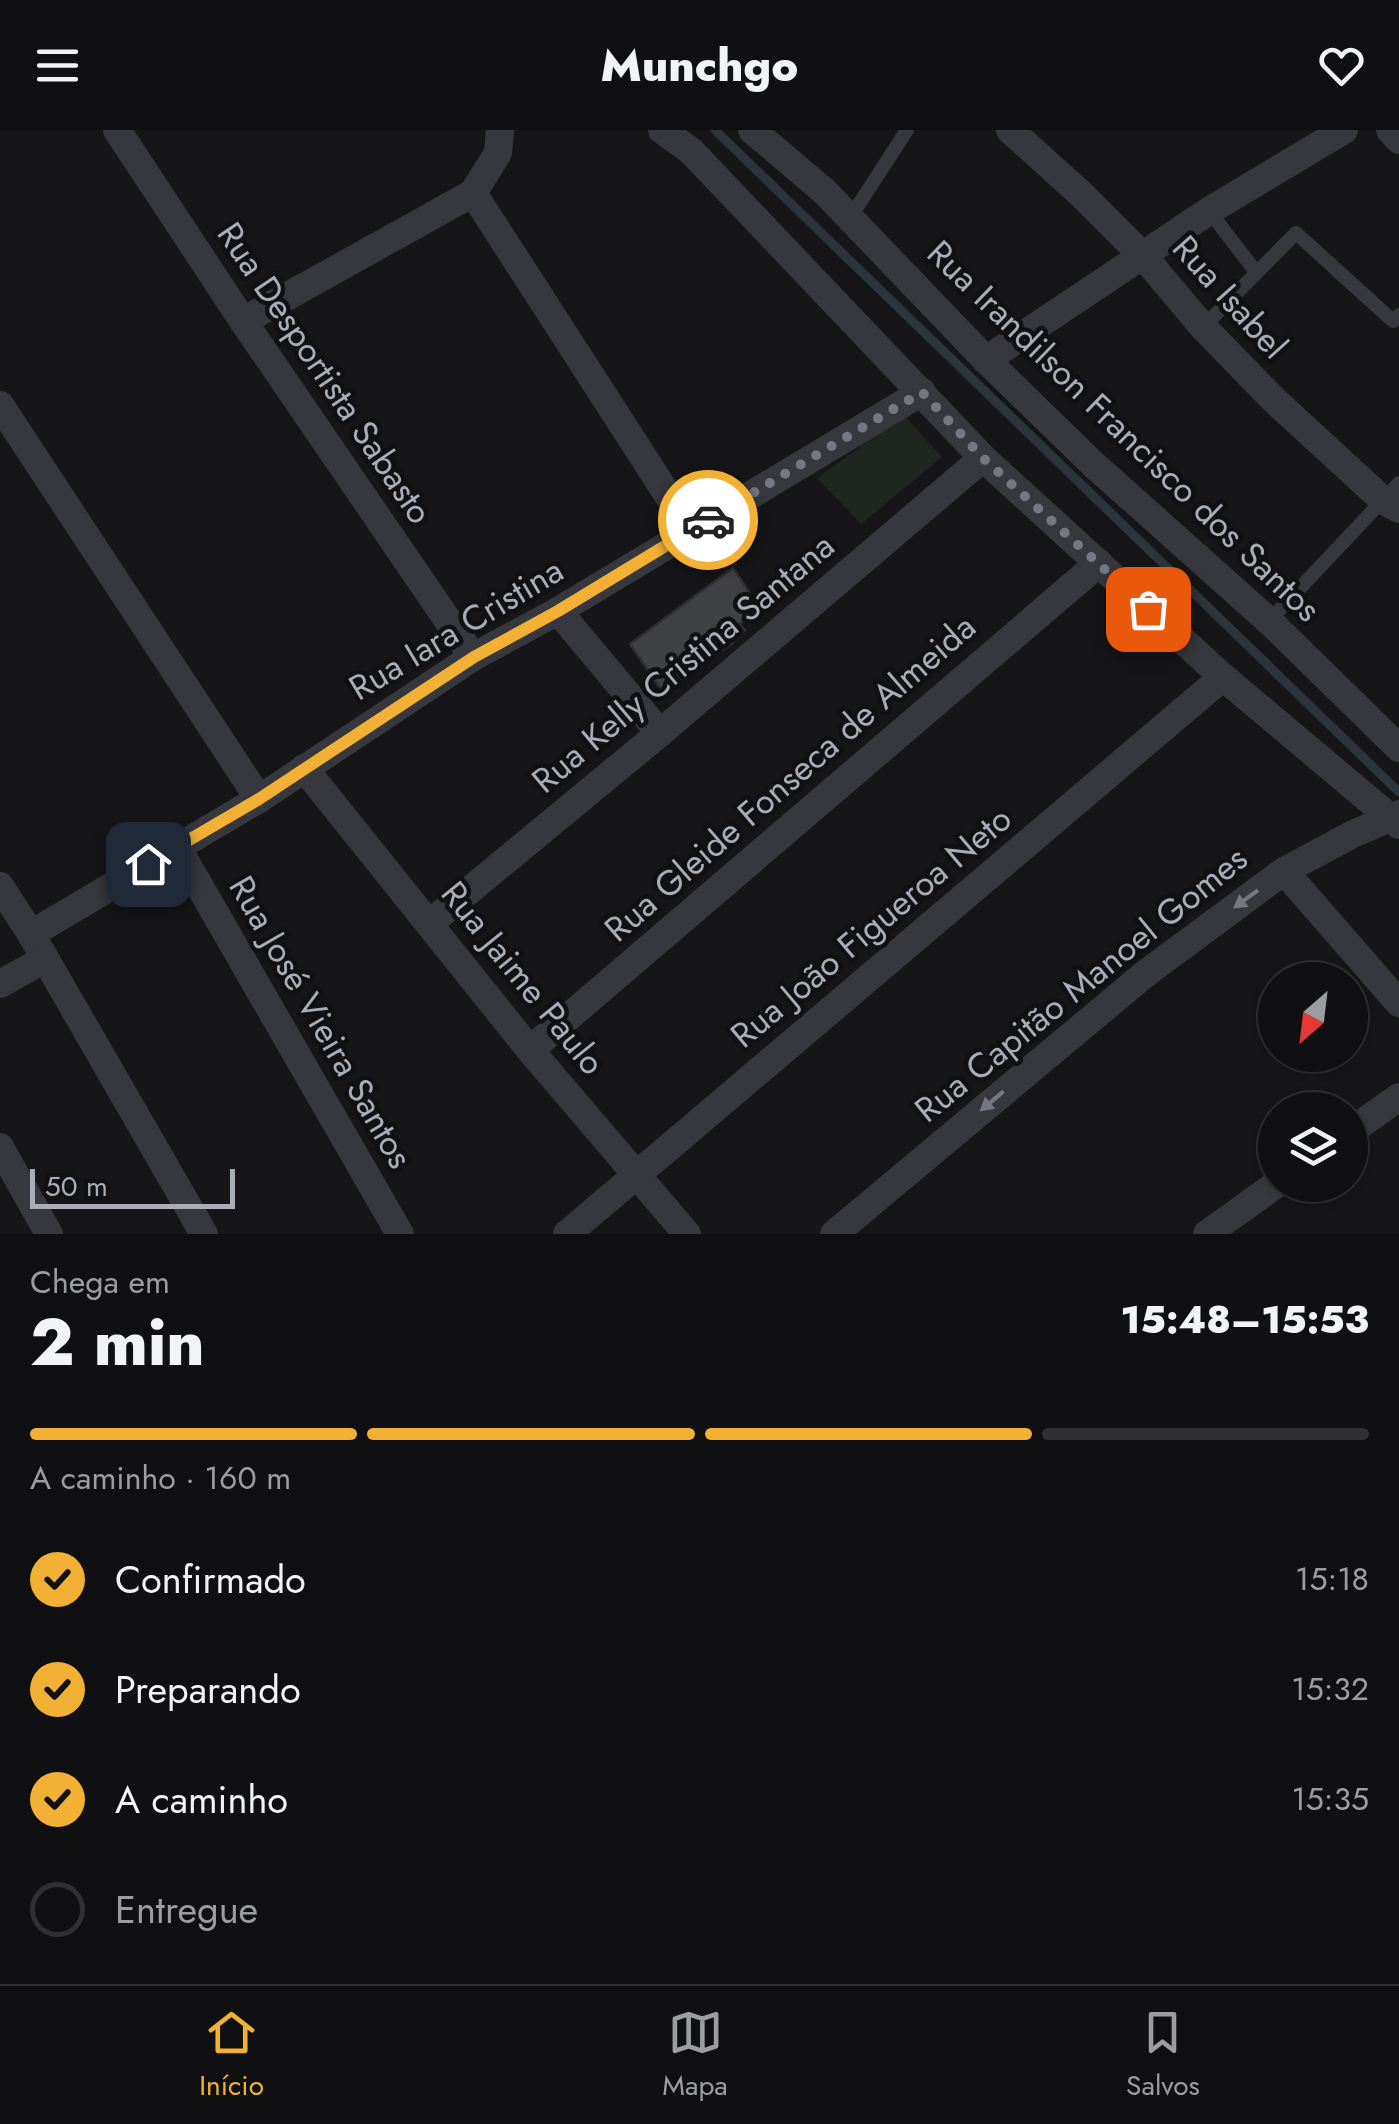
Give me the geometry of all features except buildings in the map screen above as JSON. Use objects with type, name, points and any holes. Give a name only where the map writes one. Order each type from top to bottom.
[{"type":"street","name":"Rua Desportista Sabasto","points":[[118,130],[474,657]]},
{"type":"street","points":[[243,320],[473,193],[498,153],[500,130]]},
{"type":"street","points":[[662,130],[691,151],[983,458],[1223,677],[1396,819]]},
{"type":"street","name":"Rua Irandilson Francisco dos Santos","points":[[752,130],[826,192],[986,360],[1093,464],[1269,621],[1399,748]]},
{"type":"street","name":"Rua Isabel","points":[[1010,130],[1144,256],[1272,398],[1394,497]]},
{"type":"street","points":[[986,360],[1209,211],[1344,130]]},
{"type":"street","points":[[1390,130],[1399,140]]},
{"type":"street","points":[[473,193],[691,530]]},
{"type":"street","name":"Rua Iara Cristina","points":[[31,934],[259,799],[474,657],[558,611],[922,392]]},
{"type":"street","points":[[0,405],[259,799]]},
{"type":"street","name":"Rua Kelly Cristina Santana","points":[[430,922],[660,733],[983,458]]},
{"type":"street","name":"Rua Gleide Fonseca de Almeida","points":[[530,1050],[1099,563]]},
{"type":"street","points":[[558,611],[660,733]]},
{"type":"street","name":"Rua João Figueroa Neto","points":[[567,1234],[1223,677]]},
{"type":"street","name":"Rua Jaime Paulo","points":[[304,768],[530,1050],[688,1234]]},
{"type":"street","name":"Rua Capitão Manoel Gomes","points":[[834,1234],[1144,974],[1284,871],[1338,841],[1396,819]]},
{"type":"street","name":"Rua José Vieira Santos","points":[[177,847],[400,1234]]},
{"type":"street","points":[[1284,871],[1399,1004]]},
{"type":"street","points":[[0,886],[204,1234]]},
{"type":"street","points":[[0,984],[45,959]]},
{"type":"street","points":[[1368,1119],[1399,1097]]},
{"type":"street","points":[[0,1147],[50,1234]]},
{"type":"street","points":[[1206,1234],[1258,1198]]},
{"type":"lane","points":[[850,218],[907,130]]},
{"type":"lane","points":[[1209,211],[1256,272]]},
{"type":"lane","points":[[1204,327],[1296,232],[1394,322],[1399,316]]},
{"type":"lane","points":[[1269,621],[1394,497]]},
{"type":"shaded area","points":[[904,415],[942,457],[861,524],[817,478]]},
{"type":"waterway","points":[[715,130],[1399,792]]},
{"type":"way so far","points":[[708,520],[922,392],[983,458],[1148,609]]},
{"type":"route","points":[[148,864],[259,799],[474,657],[708,520]]}]
